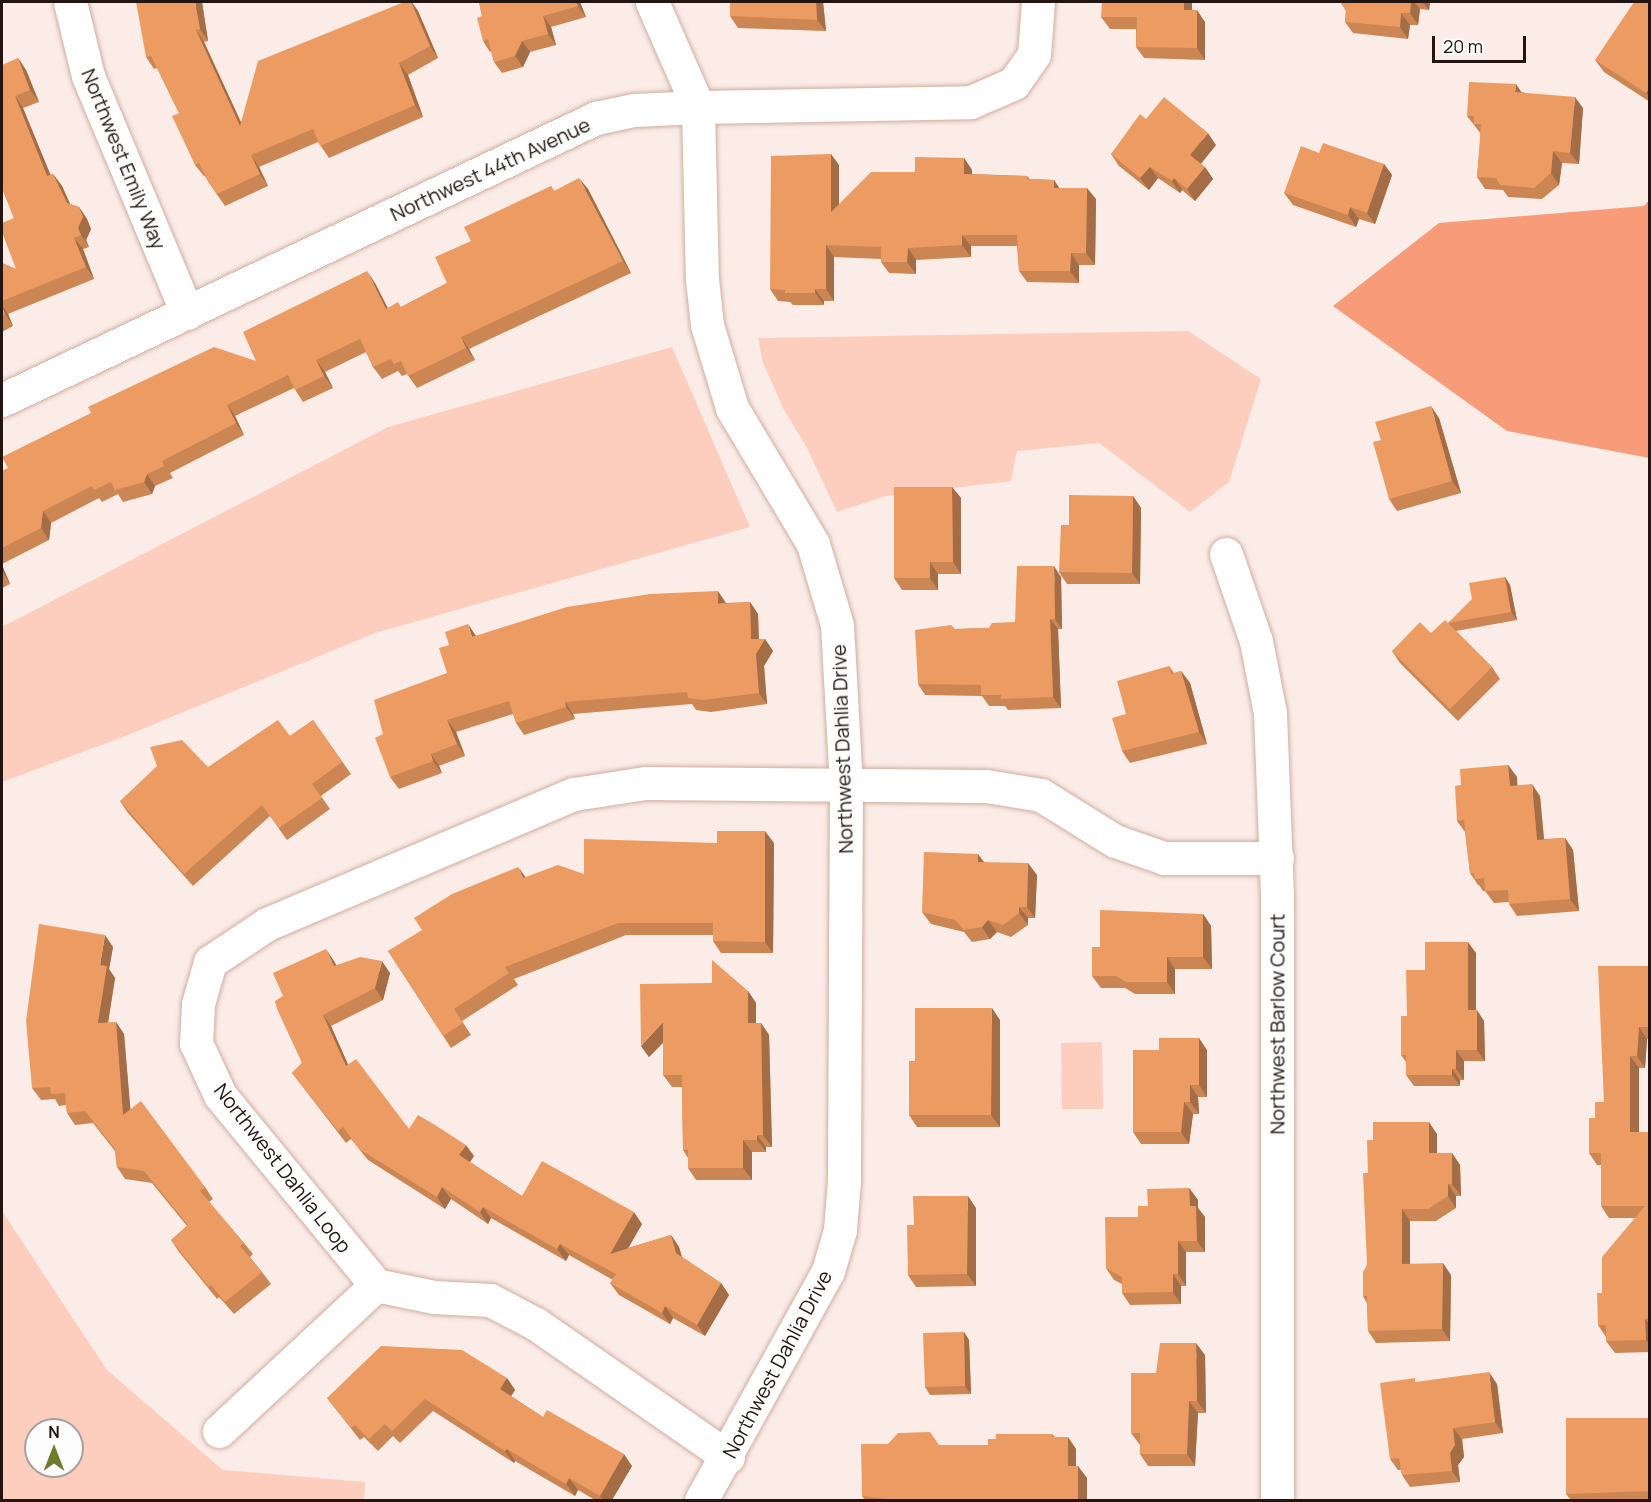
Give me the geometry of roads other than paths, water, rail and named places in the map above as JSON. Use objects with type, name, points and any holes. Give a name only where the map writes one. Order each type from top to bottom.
[{"type":"street","name":"Northwest Emily Way","points":[[70,2],[88,76],[187,313]]},
{"type":"street","name":"Northwest Dahlia Drive","points":[[652,2],[698,106],[702,279],[707,325],[732,408],[813,544],[837,625],[846,785],[844,1180],[840,1230],[828,1271],[728,1457],[701,1500]]},
{"type":"street","name":"Northwest 44th Avenue","points":[[2,400],[596,118],[635,110],[698,106],[859,107],[971,102],[1014,82],[1034,54],[1038,2]]},
{"type":"street","name":"Northwest Barlow Court","points":[[1226,554],[1256,641],[1270,713],[1277,858],[1277,1500]]},
{"type":"street","name":"Northwest Dahlia Loop","points":[[376,1285],[220,1095],[196,1043],[198,1004],[210,962],[267,924],[574,794],[645,783],[986,786],[1041,795],[1115,841],[1164,858],[1277,858]]},
{"type":"street","points":[[219,1431],[376,1285],[434,1297],[490,1300],[536,1324],[728,1457]]}]
